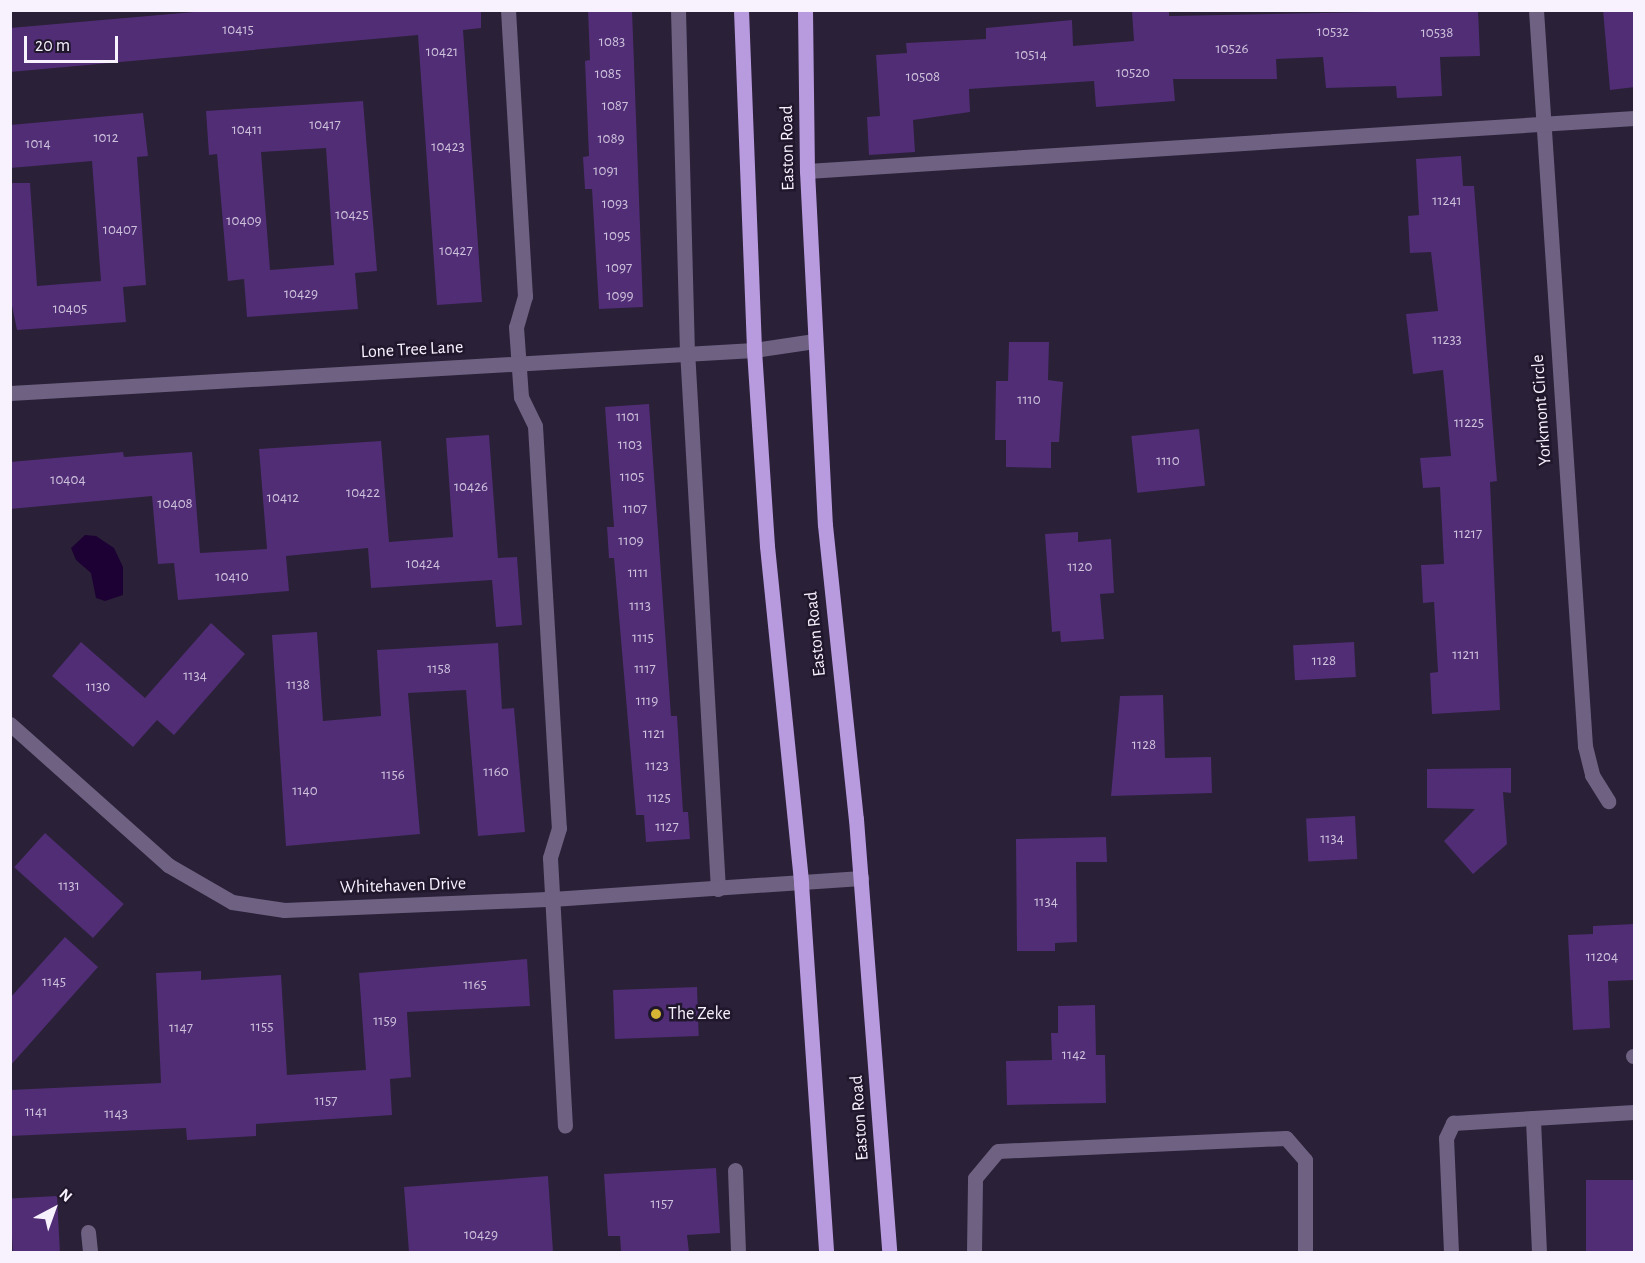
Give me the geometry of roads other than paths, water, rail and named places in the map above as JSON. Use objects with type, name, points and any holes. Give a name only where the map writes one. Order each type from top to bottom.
[{"type":"main road","points":[[741,10],[754,350],[767,546],[801,883],[826,1252]]},
{"type":"main road","name":"Easton Road","points":[[805,10],[807,171],[825,525],[861,878],[889,1252]]},
{"type":"street","points":[[508,10],[525,296],[516,327],[521,397],[535,426],[559,828],[550,858],[565,1126]]},
{"type":"street","points":[[678,10],[687,351],[718,889]]},
{"type":"street","name":"Yorkmont Circle","points":[[1536,10],[1541,125],[1585,746],[1592,775],[1608,801]]},
{"type":"street","points":[[807,171],[1635,118]]},
{"type":"street","name":"Lone Tree Lane","points":[[10,393],[687,351],[754,350],[814,341]]},
{"type":"street","name":"Whitehaven Drive","points":[[13,733],[168,865],[232,902],[284,910],[552,899],[861,878]]},
{"type":"street","points":[[1451,1252],[1446,1138],[1453,1123],[1635,1112]]},
{"type":"street","points":[[1533,1118],[1539,1252]]},
{"type":"street","points":[[974,1252],[975,1178],[998,1151],[1286,1138],[1305,1160],[1305,1252]]},
{"type":"street","points":[[735,1170],[738,1252]]},
{"type":"street","points":[[88,1232],[90,1252]]},
{"type":"place","name":"The Zeke","points":[[656,1014]]}]
